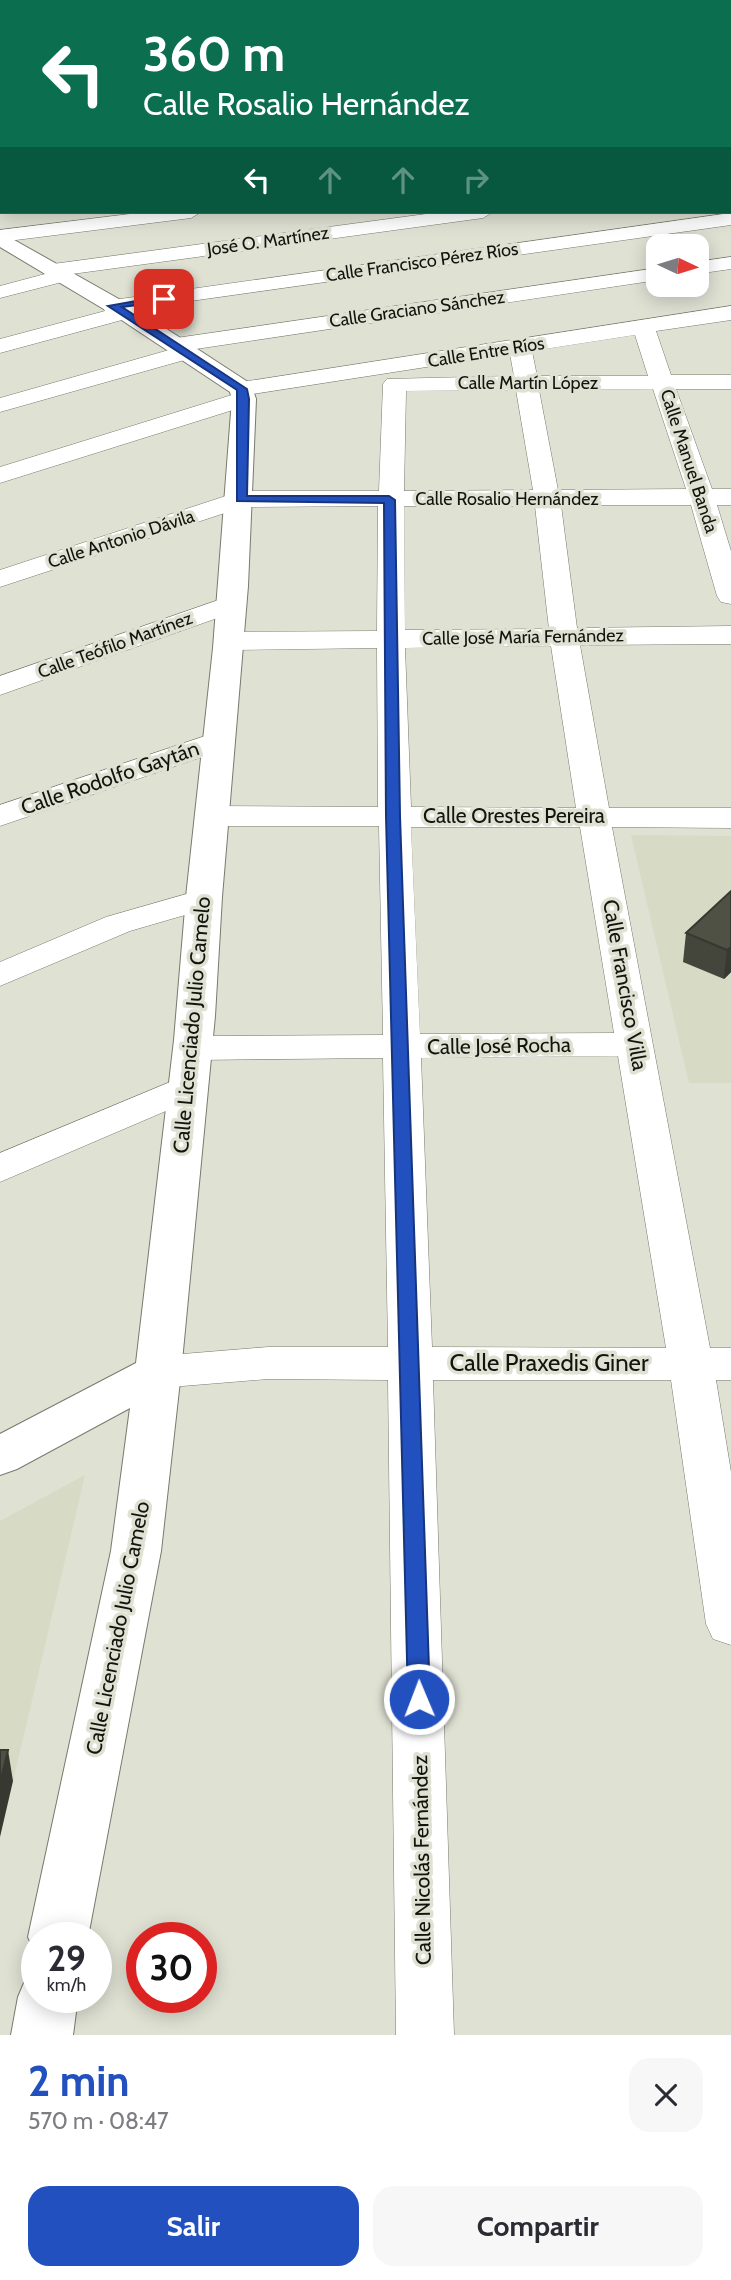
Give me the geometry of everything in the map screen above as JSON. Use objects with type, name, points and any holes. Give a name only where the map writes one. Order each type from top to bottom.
[{"type":"street","points":[[2,240],[178,214]]},
{"type":"street","name":"José O. Martínez","points":[[0,292],[58,273],[469,214]]},
{"type":"street","name":"Calle Francisco Pérez Ríos","points":[[0,346],[119,309],[731,219]]},
{"type":"street","points":[[2,240],[182,349],[243,394]]},
{"type":"street","points":[[709,266],[731,263]]},
{"type":"street","name":"Calle Graciano Sánchez","points":[[0,405],[182,349],[646,276]]},
{"type":"street","name":"Calle Entre Ríos","points":[[0,475],[243,394],[325,377],[731,313]]},
{"type":"street","name":"Calle Manuel Banda","points":[[643,327],[702,498],[731,596]]},
{"type":"street","name":"Calle Francisco Villa","points":[[520,346],[547,499],[564,637],[636,1044],[711,1363],[731,1624]]},
{"type":"street","name":"Calle Martín López","points":[[325,377],[395,384],[731,382]]},
{"type":"street","name":"Calle Nicolás Fernández","points":[[395,384],[389,500],[393,816],[417,1542],[425,2035]]},
{"type":"street","name":"Calle Licenciado Julio Camelo","points":[[61,1922],[136,1551],[158,1372],[187,1087],[195,1048],[204,899],[241,499],[243,394]]},
{"type":"street","name":"Calle Rosalio Hernández","points":[[241,499],[731,497]]},
{"type":"street","name":"Calle Antonio Dávila","points":[[0,579],[241,499]]},
{"type":"street","name":"Calle José María Fernández","points":[[230,622],[391,639],[731,635]]},
{"type":"street","name":"Calle Teófilo Martínez","points":[[0,686],[230,622]]},
{"type":"street","name":"Calle Rodolfo Gaytán","points":[[0,816],[220,740]]},
{"type":"street","name":"Calle Orestes Pereira","points":[[213,816],[731,818]]},
{"type":"street","points":[[0,975],[118,924],[204,899]]},
{"type":"street","name":"Calle José Rocha","points":[[195,1048],[636,1044]]},
{"type":"street","points":[[0,1169],[187,1087]]},
{"type":"street","name":"Calle Praxedis Giner","points":[[158,1372],[268,1363],[711,1363]]},
{"type":"street","points":[[0,1456],[158,1372]]},
{"type":"street","points":[[42,2035],[45,2013]]},
{"type":"shaded area","points":[[631,835],[731,836],[731,1083],[689,1083]]},
{"type":"shaded area","points":[[85,1475],[13,1781],[0,1837],[0,1521]]},
{"type":"building","points":[[731,891],[731,947],[727,950],[686,933]]},
{"type":"building","points":[[0,1750],[8,1750],[0,1783]]},
{"type":"route","points":[[164,299],[113,306],[242,389],[241,499],[389,500],[393,816],[417,1542],[419,1699]]}]
